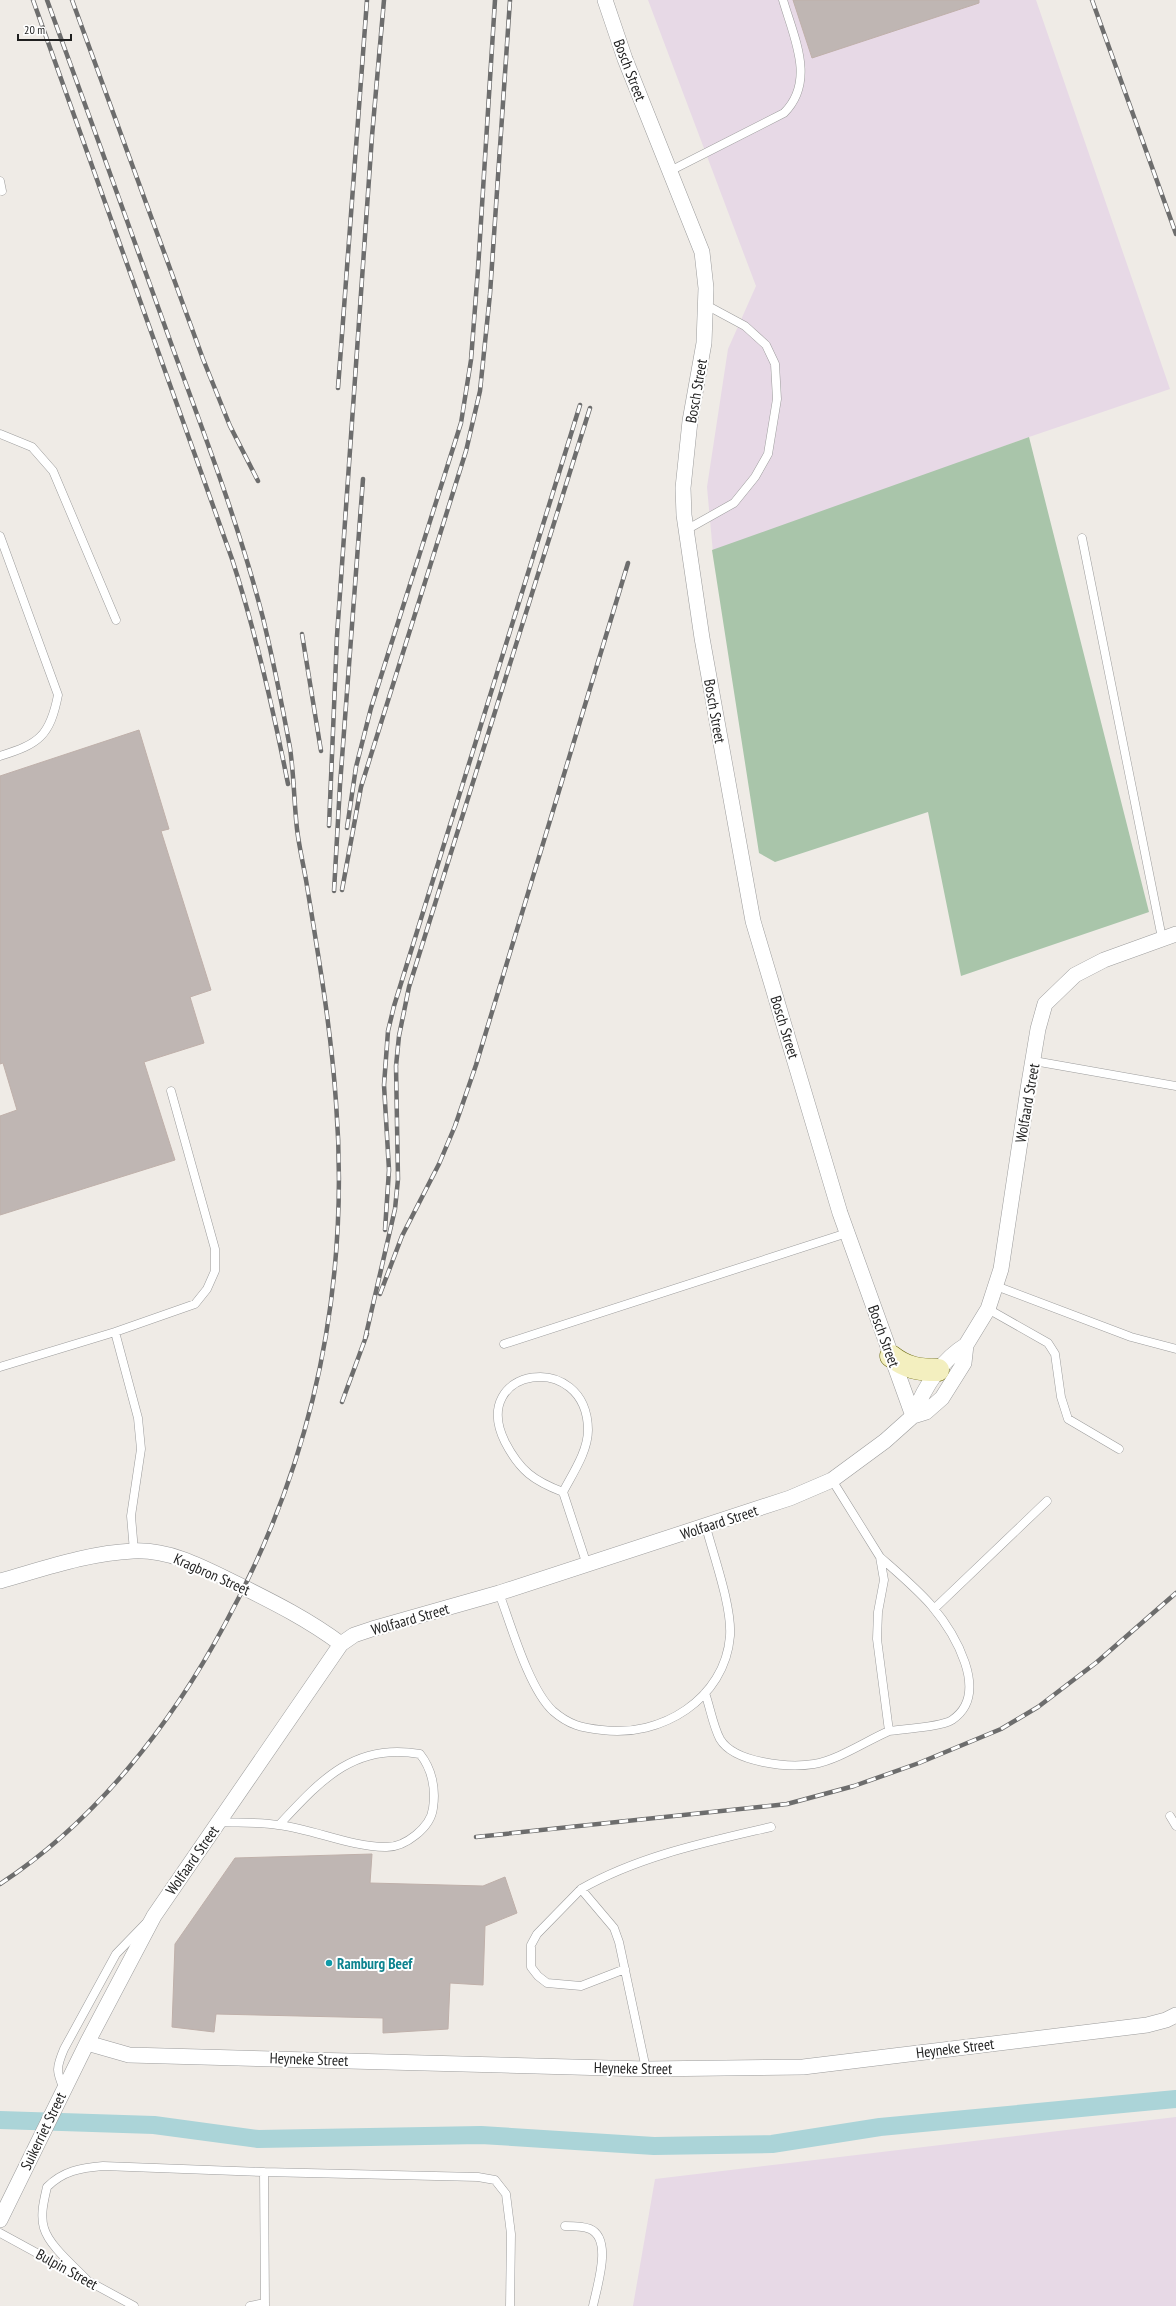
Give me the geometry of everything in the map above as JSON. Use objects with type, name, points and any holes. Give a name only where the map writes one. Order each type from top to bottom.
[{"type":"street","name":"Bosch Street","points":[[605,0],[625,59],[702,252],[706,305],[704,343],[690,421],[683,488],[686,530],[704,646],[753,921],[847,1233],[913,1416]]},
{"type":"street","name":"Wolfaard Street","points":[[87,2043],[154,1916],[341,1644],[354,1635],[372,1629],[499,1594],[706,1527],[790,1498],[832,1480],[885,1441],[913,1416],[926,1412],[942,1398],[964,1363],[966,1345],[988,1309],[1001,1269],[1038,1029],[1046,1004],[1056,992],[1075,975],[1104,960],[1169,936]]},
{"type":"street","name":"Wolfaard Street","points":[[913,1416],[921,1396],[938,1370],[953,1353],[966,1345]]},
{"type":"street","points":[[891,1356],[902,1365],[920,1370],[938,1370]]},
{"type":"street","name":"Kragbron Street","points":[[0,1580],[81,1558],[134,1551],[166,1555],[194,1564],[298,1615],[341,1644]]},
{"type":"street","name":"Heyneke Street","points":[[87,2043],[129,2055],[646,2068],[803,2066],[1147,2025],[1166,2020],[1176,2015]]},
{"type":"street","name":"Suikerriet Street","points":[[0,2220],[87,2043]]},
{"type":"lane","points":[[670,171],[784,113],[794,103],[802,78],[799,57],[783,0]]},
{"type":"lane","points":[[0,181],[2,191]]},
{"type":"lane","points":[[686,530],[734,503],[755,477],[768,454],[777,399],[774,364],[766,345],[745,326],[706,305]]},
{"type":"lane","points":[[0,434],[32,447],[53,471],[116,620]]},
{"type":"lane","points":[[0,536],[58,695],[54,717],[41,738],[0,756]]},
{"type":"lane","points":[[1082,538],[1169,936]]},
{"type":"lane","points":[[1034,1061],[1176,1086]]},
{"type":"lane","points":[[0,1367],[115,1332],[195,1304],[206,1289],[215,1270],[215,1249],[171,1091]]},
{"type":"lane","points":[[504,1344],[847,1233]]},
{"type":"lane","points":[[996,1286],[1131,1336],[1176,1349]]},
{"type":"lane","points":[[988,1309],[1048,1343],[1055,1354],[1061,1397],[1068,1419],[1119,1449]]},
{"type":"lane","points":[[115,1332],[138,1418],[141,1449],[131,1516],[134,1551]]},
{"type":"lane","points":[[563,1492],[532,1478],[521,1469],[501,1433],[499,1401],[506,1391],[520,1380],[541,1376],[562,1380],[576,1392],[585,1408],[588,1431],[583,1452],[563,1492],[587,1565]]},
{"type":"lane","points":[[704,1693],[720,1739],[732,1752],[756,1760],[786,1764],[814,1764],[847,1751],[889,1731],[929,1726],[952,1721],[966,1705],[970,1686],[966,1661],[946,1625],[934,1609],[880,1557],[832,1480]]},
{"type":"lane","points":[[934,1609],[1047,1502]]},
{"type":"lane","points":[[499,1594],[534,1684],[552,1710],[578,1727],[622,1733],[660,1725],[694,1705],[724,1667],[730,1635],[727,1609],[706,1527]]},
{"type":"lane","points":[[880,1557],[884,1580],[878,1612],[877,1639],[889,1731]]},
{"type":"lane","points":[[218,1822],[279,1825],[386,1848],[407,1841],[419,1834],[432,1818],[435,1792],[426,1762],[420,1754],[401,1751],[384,1751],[366,1756],[321,1782],[279,1825]]},
{"type":"lane","points":[[1170,1816],[1176,1826]]},
{"type":"lane","points":[[625,1969],[581,1986],[547,1983],[538,1976],[531,1967],[531,1944],[538,1934],[581,1888],[607,1874],[713,1841],[772,1827]]},
{"type":"lane","points":[[581,1888],[614,1928],[625,1969],[646,2068]]},
{"type":"lane","points":[[62,2094],[57,2073],[57,2065],[78,2021],[116,1954],[139,1928],[154,1916]]},
{"type":"lane","points":[[88,2281],[58,2250],[44,2228],[42,2209],[47,2187],[67,2172],[83,2167],[103,2166],[264,2172],[478,2177],[494,2180],[506,2194],[511,2234],[510,2306]]},
{"type":"lane","points":[[250,2306],[265,2305],[264,2172]]},
{"type":"lane","points":[[565,2226],[589,2228],[600,2236],[603,2248],[593,2306]]},
{"type":"lane","name":"Bulpin Street","points":[[0,2233],[134,2306]]},
{"type":"shaded area","points":[[648,0],[1036,0],[1170,389],[1029,437],[713,553],[707,487],[728,349],[756,286]]},
{"type":"shaded area","points":[[1176,2117],[1176,2306],[633,2306],[655,2179]]},
{"type":"green space","points":[[1029,437],[1149,912],[961,976],[928,812],[775,862],[759,853],[712,550]]},
{"type":"building","points":[[793,0],[979,0],[979,3],[812,58]]},
{"type":"building","points":[[139,730],[169,829],[161,831],[211,990],[190,997],[204,1043],[144,1062],[175,1160],[0,1215],[0,1116],[17,1110],[3,1063],[0,1064],[0,776]]},
{"type":"building","name":"Ramburg Beef","points":[[372,1854],[370,1883],[483,1886],[505,1877],[517,1913],[485,1926],[483,1985],[450,1983],[448,2029],[383,2033],[383,2018],[216,2014],[214,2032],[172,2027],[175,1944],[235,1858]]},
{"type":"waterway","points":[[0,2120],[154,2125],[258,2139],[481,2135],[654,2146],[772,2144],[880,2127],[1176,2099]]},
{"type":"railway","points":[[33,0],[232,559],[249,615],[263,671],[288,784]]},
{"type":"railway","points":[[0,1884],[35,1859],[68,1831],[99,1801],[128,1768],[181,1698],[204,1662],[256,1562],[282,1500],[303,1436],[319,1371],[330,1305],[337,1239],[339,1171],[334,1074],[315,935],[298,835],[290,748],[263,618],[254,583],[221,481],[47,0]]},
{"type":"railway","points":[[72,0],[203,359],[230,426],[258,481]]},
{"type":"railway","points":[[338,388],[367,0]]},
{"type":"railway","points":[[329,826],[337,636],[372,136],[384,0]]},
{"type":"railway","points":[[347,828],[356,767],[371,708],[461,423],[471,360],[495,0]]},
{"type":"railway","points":[[342,890],[361,787],[466,451],[480,391],[490,294],[510,0]]},
{"type":"railway","points":[[1092,0],[1176,234]]},
{"type":"railway","points":[[385,1230],[389,1170],[384,1085],[388,1031],[394,1006],[580,405]]},
{"type":"railway","points":[[365,1339],[395,1209],[398,1179],[396,1066],[399,1036],[409,987],[590,408]]},
{"type":"railway","points":[[334,891],[340,785],[363,479]]},
{"type":"railway","points":[[380,1294],[402,1236],[439,1164],[455,1126],[476,1065],[628,563]]},
{"type":"railway","points":[[302,634],[321,751]]},
{"type":"railway","points":[[342,1402],[367,1334]]},
{"type":"railway","points":[[476,1837],[787,1804],[854,1786],[919,1763],[1001,1729],[1038,1707],[1097,1662],[1176,1593]]},
{"type":"place","name":"Ramburg Beef","points":[[329,1963]]}]
